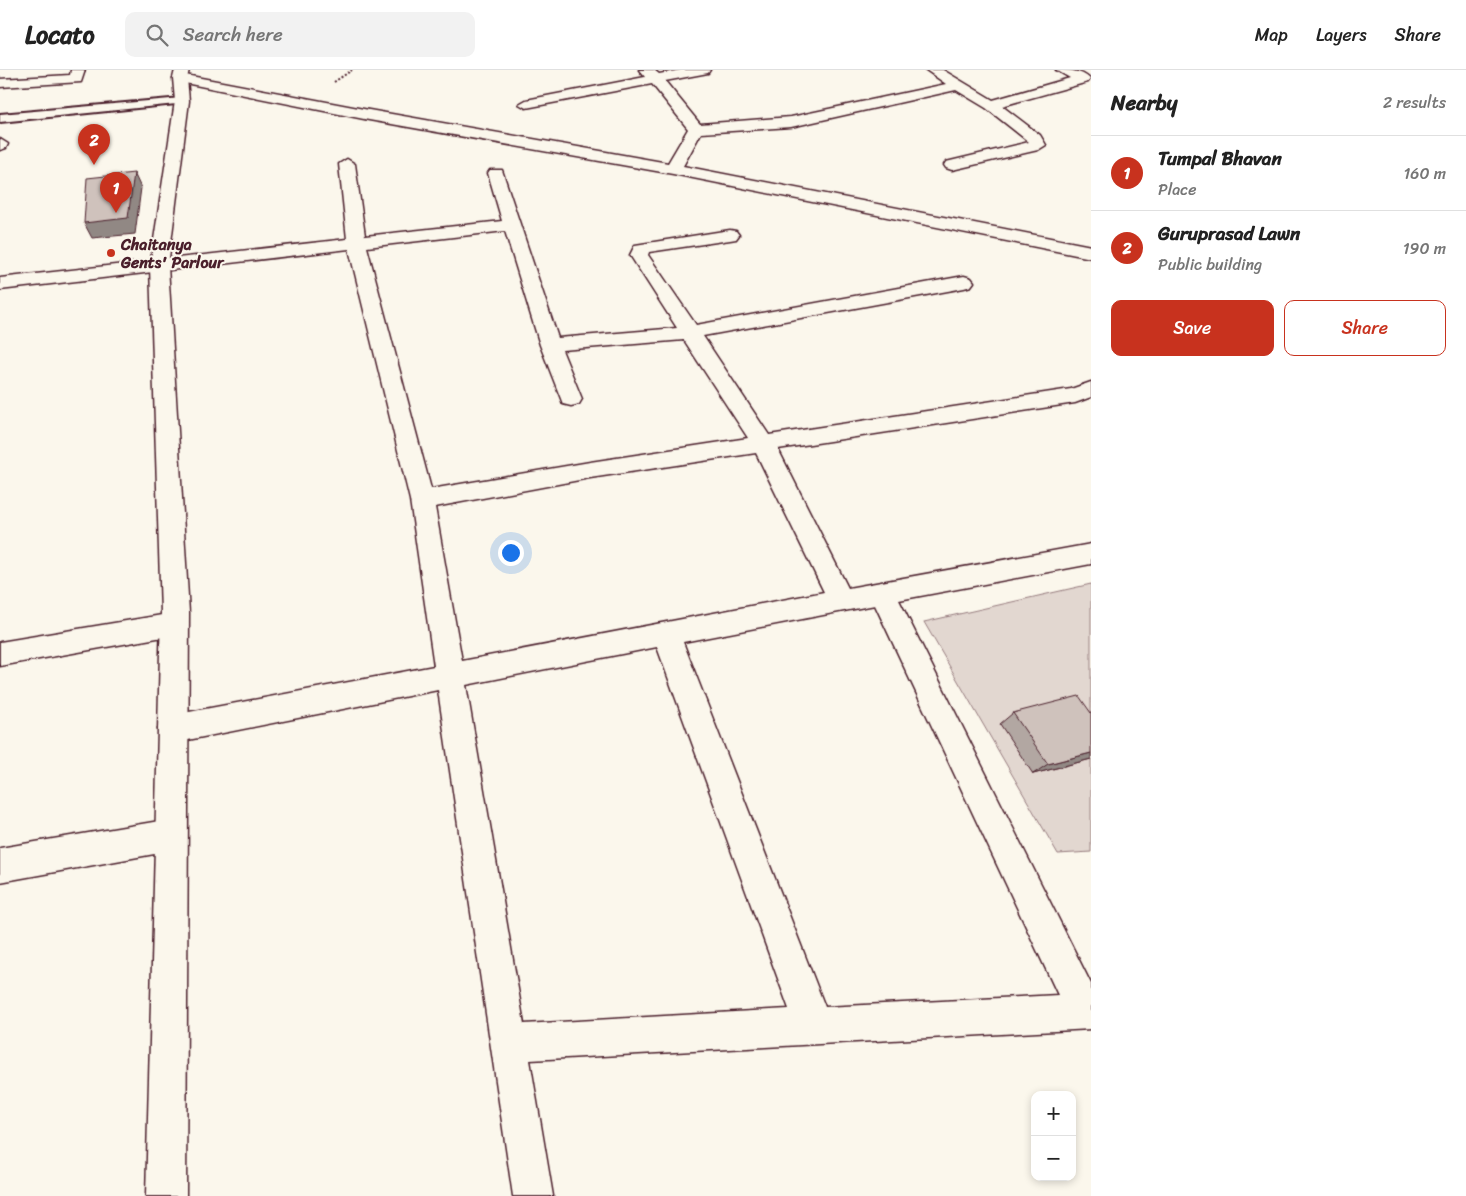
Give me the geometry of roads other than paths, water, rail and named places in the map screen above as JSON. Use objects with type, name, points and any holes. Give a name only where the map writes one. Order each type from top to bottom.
[{"type":"street","points":[[0,82],[76,80],[78,70]]},
{"type":"street","points":[[526,104],[651,74],[703,70]]},
{"type":"street","points":[[933,70],[991,105],[1034,138],[1038,145],[952,165]]},
{"type":"street","points":[[1063,70],[1087,80]]},
{"type":"street","points":[[651,74],[696,129]]},
{"type":"street","points":[[991,105],[1087,80]]},
{"type":"street","points":[[166,1196],[174,624],[159,266],[182,83],[673,168],[1091,252]]},
{"type":"street","points":[[696,129],[791,122],[959,86]]},
{"type":"street","points":[[673,168],[696,129]]},
{"type":"street","points":[[347,164],[357,244],[422,500],[533,1196]]},
{"type":"street","points":[[496,173],[550,345],[571,399]]},
{"type":"street","points":[[0,284],[512,225]]},
{"type":"street","points":[[730,235],[641,249],[639,255],[688,333],[763,443],[841,600]]},
{"type":"street","points":[[550,345],[688,333],[964,282]]},
{"type":"street","points":[[422,500],[590,470],[1075,396],[1091,389]]},
{"type":"street","points":[[173,729],[882,592],[1091,554]]},
{"type":"street","points":[[509,1043],[1088,1011],[882,592]]},
{"type":"street","points":[[0,654],[174,624]]},
{"type":"street","points":[[666,634],[814,1027]]},
{"type":"street","points":[[0,865],[172,834]]},
{"type":"lane","points":[[0,118],[182,83]]},
{"type":"place","name":"Guruprasad Lawn","points":[[94,165]]},
{"type":"place","name":"Tumpal Bhavan","points":[[116,213]]},
{"type":"place","name":"Chaitanya Gents' Parlour","points":[[111,253]]}]
